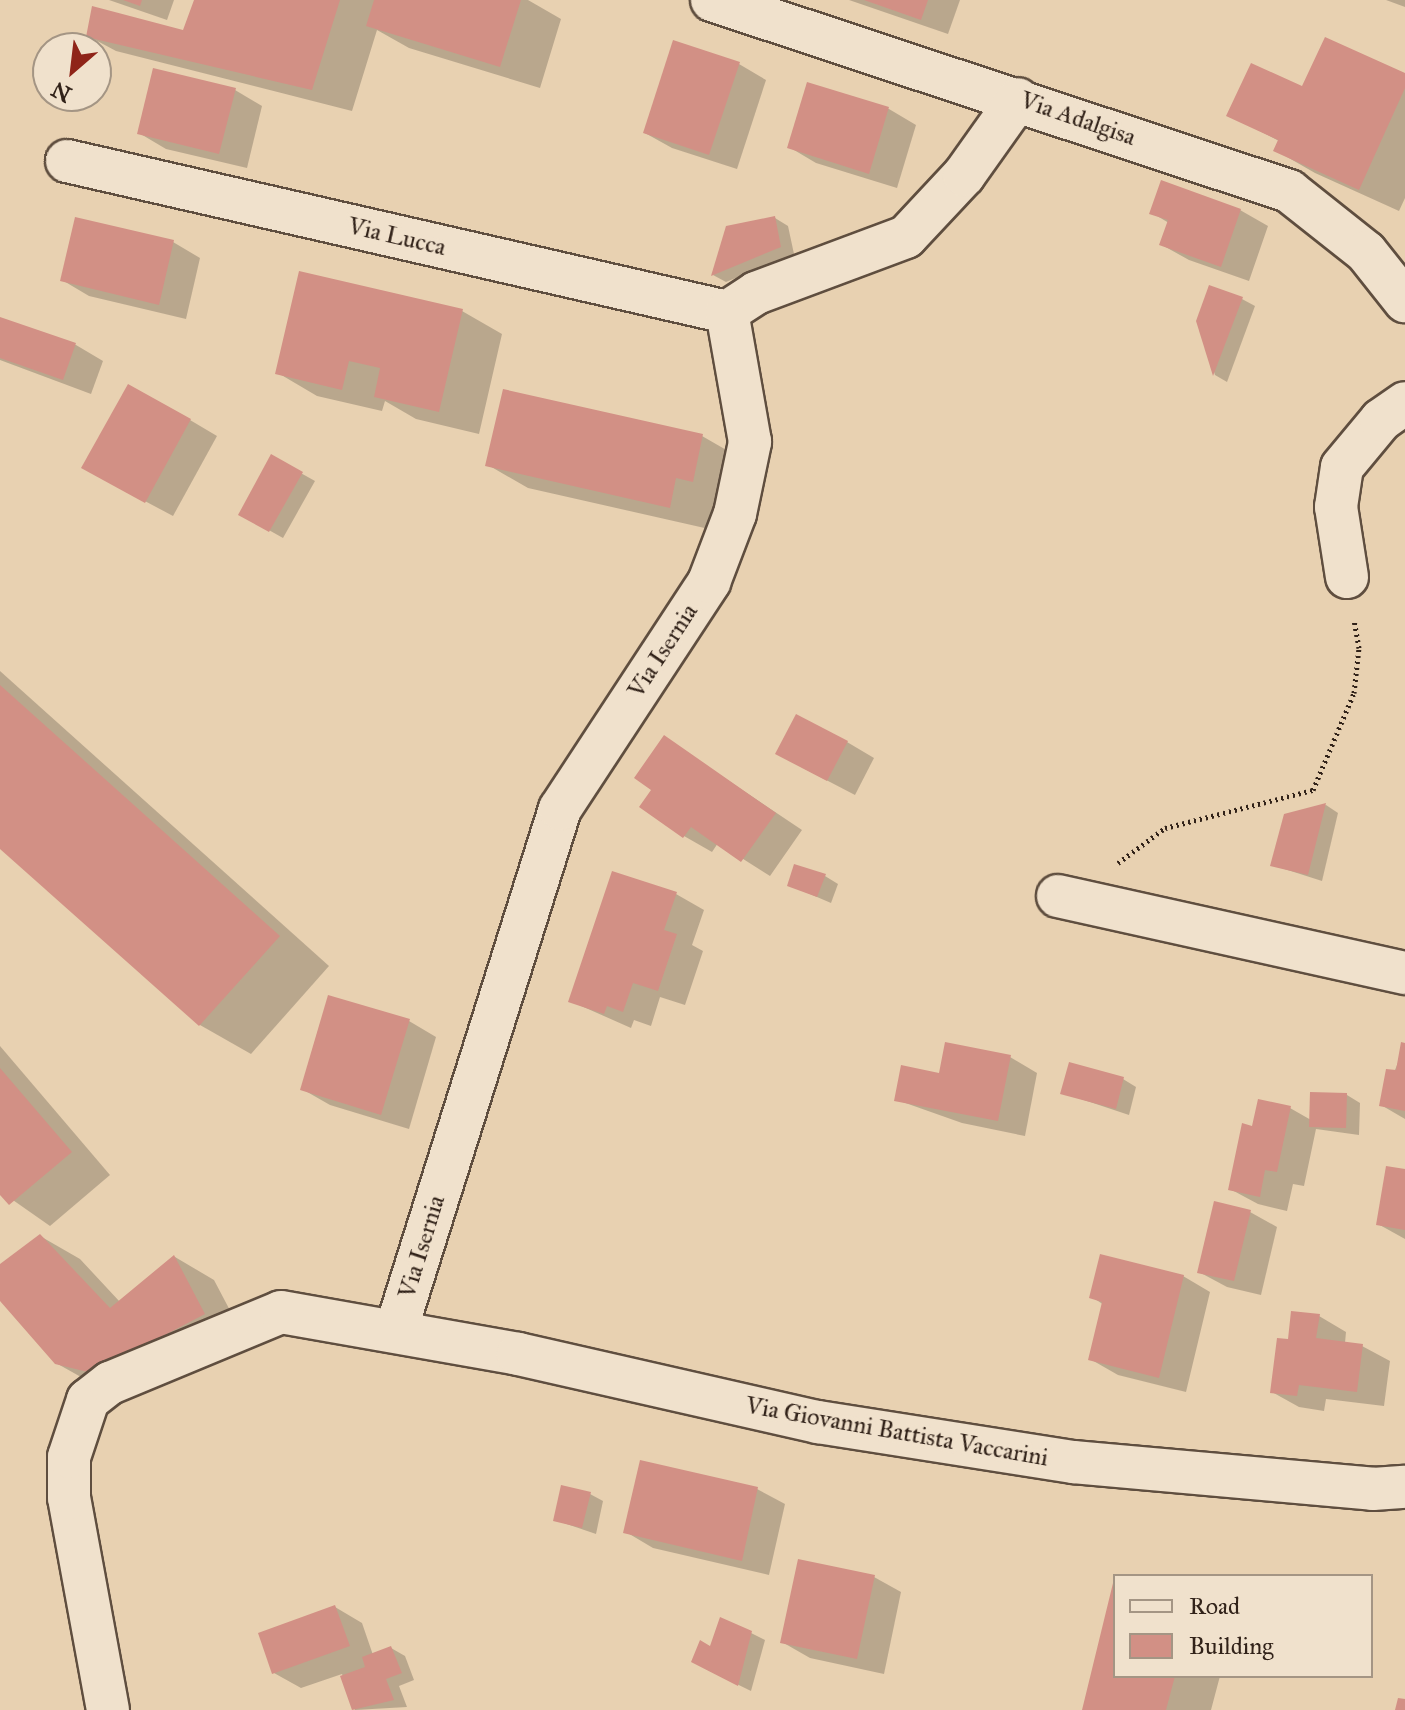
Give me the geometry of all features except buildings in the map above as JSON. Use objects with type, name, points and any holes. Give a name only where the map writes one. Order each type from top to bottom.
[{"type":"street","name":"Via Adalgisa","points":[[712,0],[1289,191],[1366,252],[1405,301]]},
{"type":"street","points":[[727,312],[756,293],[906,237],[964,175],[1018,99]]},
{"type":"street","name":"Via Lucca","points":[[67,161],[727,312]]},
{"type":"street","name":"Via Isernia","points":[[396,1330],[560,809],[709,582],[735,514],[750,442],[727,312]]},
{"type":"street","points":[[1347,577],[1336,507],[1342,467],[1381,420],[1403,407]]},
{"type":"street","points":[[1058,896],[1405,973]]},
{"type":"street","name":"Via Giovanni Battista Vaccarini","points":[[108,1710],[69,1498],[69,1457],[88,1400],[110,1383],[281,1312],[396,1330],[818,1422],[1073,1462],[1373,1489],[1405,1487]]},
{"type":"path","points":[[1058,896],[1100,877],[1165,828],[1313,790],[1354,693],[1359,648],[1347,577]]}]
